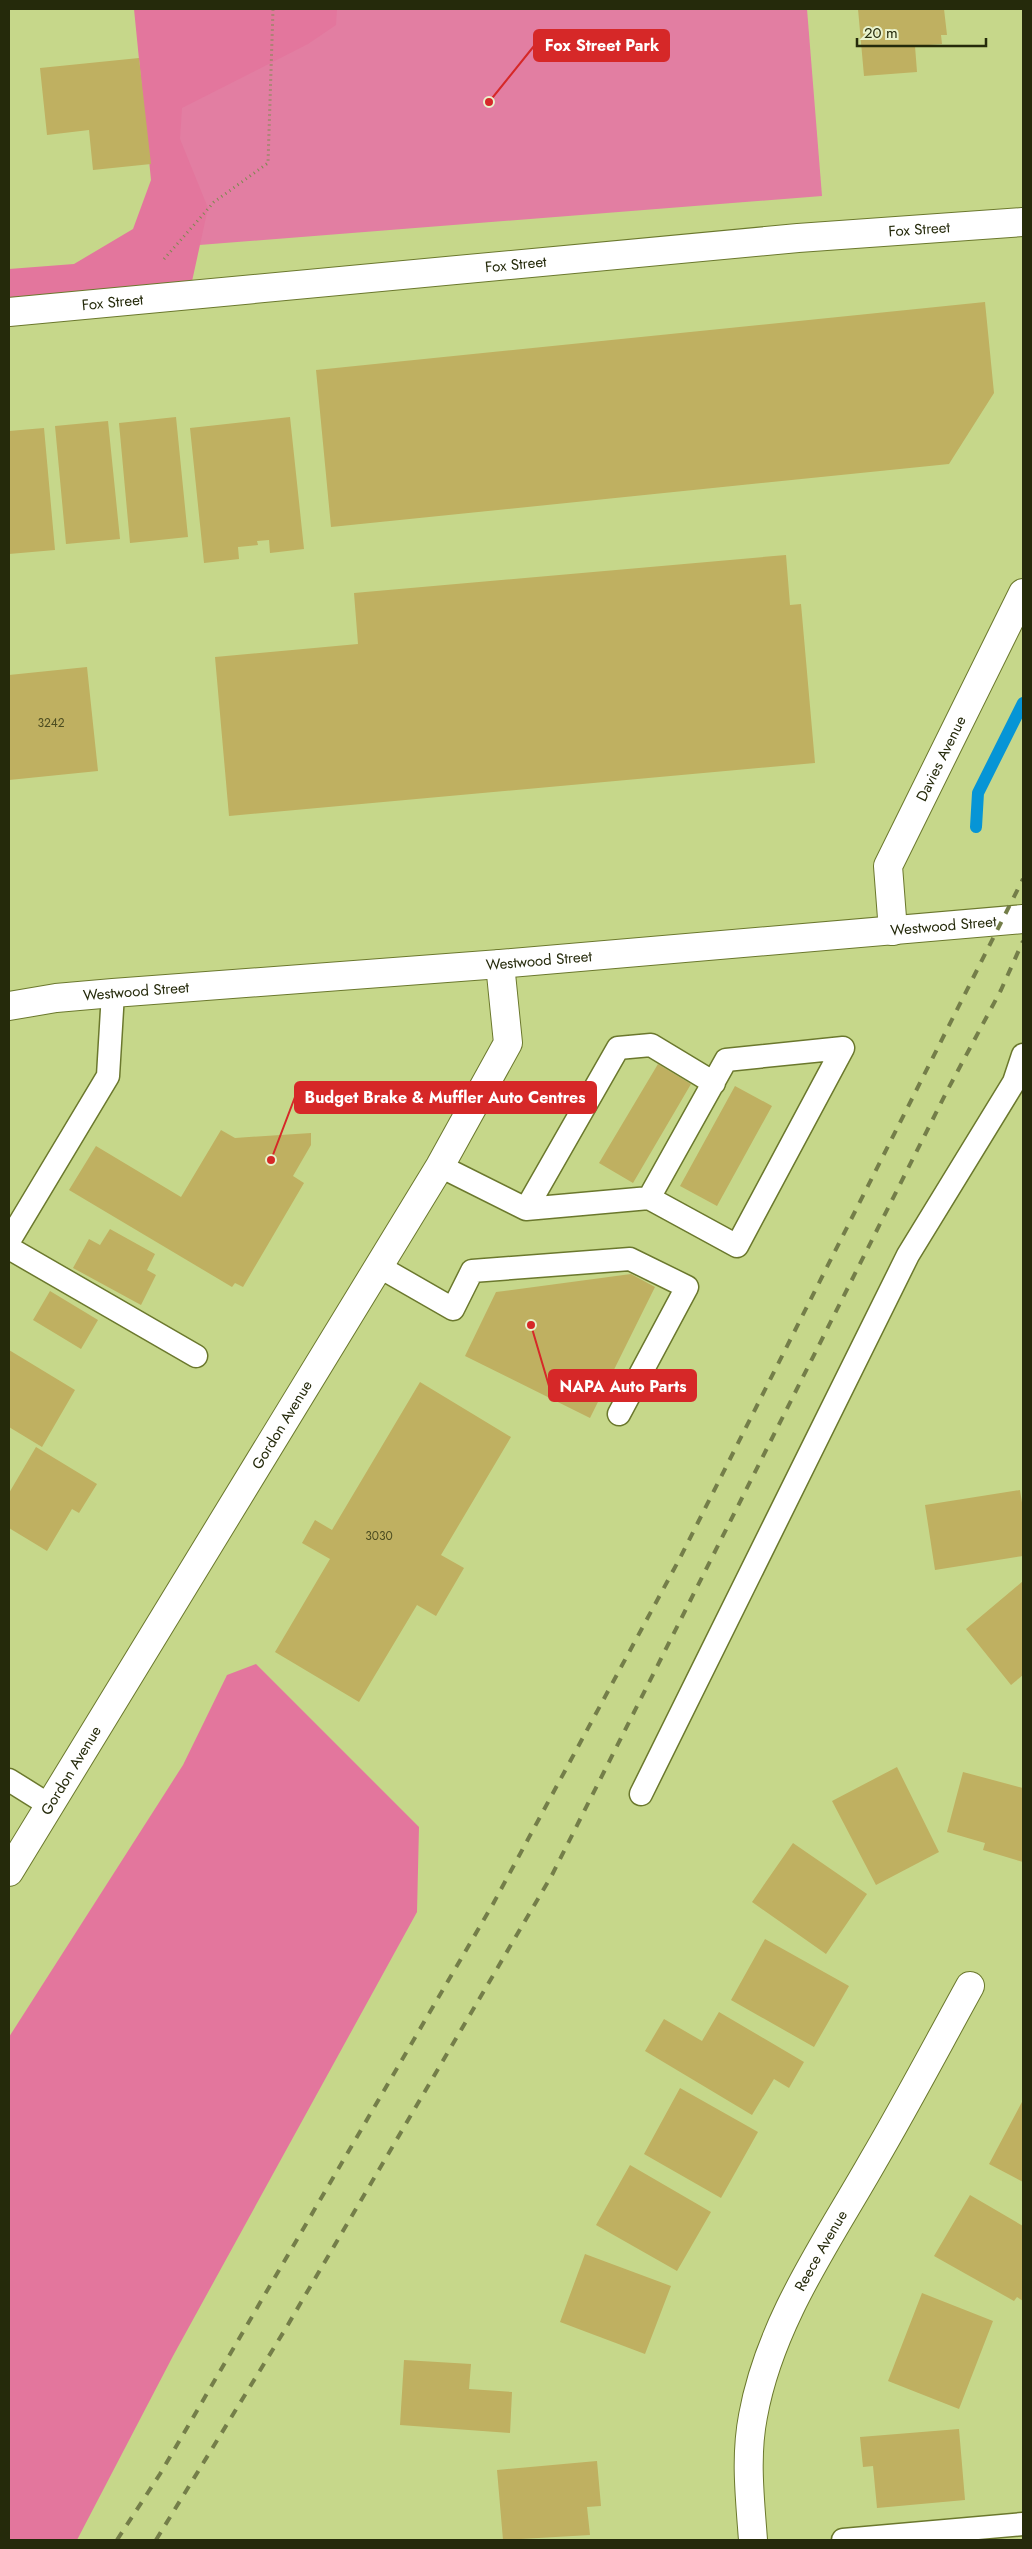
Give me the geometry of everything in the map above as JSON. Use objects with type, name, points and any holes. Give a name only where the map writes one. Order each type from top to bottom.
[{"type":"street","name":"Fox Street","points":[[9,312],[798,238],[1023,222]]},
{"type":"street","name":"Davies Avenue","points":[[893,931],[888,866],[1023,593]]},
{"type":"street","name":"Westwood Street","points":[[9,999],[56,998],[500,964],[1023,919]]},
{"type":"street","name":"Gordon Avenue","points":[[9,1872],[440,1166],[508,1043],[500,964]]},
{"type":"street","name":"Westwood Street","points":[[9,1006],[56,998]]},
{"type":"street","name":"Reece Avenue","points":[[753,2540],[749,2449],[753,2416],[767,2362],[799,2288],[874,2160],[970,1986]]},
{"type":"lane","points":[[9,1241],[108,1076],[113,993]]},
{"type":"lane","points":[[526,1209],[618,1048],[651,1045],[714,1083]]},
{"type":"lane","points":[[440,1166],[526,1209],[649,1198],[737,1246],[843,1048],[726,1060],[649,1198]]},
{"type":"lane","points":[[641,1794],[908,1255],[1014,1082],[1023,1055]]},
{"type":"lane","points":[[9,1248],[196,1356]]},
{"type":"lane","points":[[378,1266],[452,1309],[472,1271],[630,1259],[687,1287],[619,1414]]},
{"type":"lane","points":[[9,1780],[49,1805]]},
{"type":"lane","points":[[843,2540],[1023,2524]]},
{"type":"path","points":[[163,261],[214,202],[268,163],[272,9]]},
{"type":"shaded area","points":[[134,9],[337,9],[336,25],[308,44],[182,108],[180,139],[208,208],[191,286],[121,309],[9,327],[9,269],[74,264],[133,229],[151,180]]},
{"type":"shaded area","points":[[155,9],[807,9],[822,196],[174,247]]},
{"type":"shaded area","points":[[256,1664],[419,1827],[417,1912],[173,2356],[77,2540],[9,2540],[9,2037],[183,1765],[227,1675]]},
{"type":"building","points":[[858,9],[944,9],[947,35],[941,35],[942,44],[915,46],[917,72],[864,76]]},
{"type":"building","points":[[139,58],[151,164],[93,170],[89,130],[47,135],[40,68]]},
{"type":"building","points":[[985,302],[994,393],[949,464],[331,527],[316,370]]},
{"type":"building","points":[[176,417],[188,537],[130,543],[119,423]]},
{"type":"building","points":[[290,417],[304,549],[270,553],[269,540],[257,541],[258,545],[238,547],[239,559],[204,563],[190,428]]},
{"type":"building","points":[[108,421],[120,539],[66,544],[55,426]]},
{"type":"building","points":[[44,428],[55,550],[9,554],[9,431]]},
{"type":"building","points":[[786,555],[790,605],[801,604],[815,763],[229,816],[215,657],[358,644],[354,593]]},
{"type":"building","points":[[87,667],[98,771],[9,780],[9,675]]},
{"type":"building","points":[[658,1064],[691,1084],[633,1183],[599,1163]]},
{"type":"building","points":[[735,1086],[772,1106],[717,1206],[680,1186]]},
{"type":"building","points":[[221,1130],[235,1138],[311,1133],[311,1145],[293,1176],[304,1183],[243,1287],[235,1283],[232,1287],[69,1190],[96,1146],[181,1197]]},
{"type":"building","points":[[110,1229],[155,1254],[147,1270],[156,1275],[141,1305],[73,1268],[89,1239],[100,1245]]},
{"type":"building","points":[[631,1274],[655,1287],[590,1418],[465,1356],[496,1292]]},
{"type":"building","points":[[50,1291],[98,1320],[81,1349],[33,1320]]},
{"type":"building","points":[[9,1350],[75,1390],[42,1447],[9,1427]]},
{"type":"building","points":[[420,1382],[511,1437],[441,1555],[464,1568],[436,1616],[417,1605],[359,1702],[275,1652],[330,1559],[302,1543],[315,1520],[332,1530]]},
{"type":"building","points":[[36,1447],[97,1484],[79,1513],[72,1509],[47,1551],[9,1528],[9,1493]]},
{"type":"building","points":[[1020,1490],[1023,1509],[1023,1556],[935,1570],[925,1505]]},
{"type":"building","points":[[1023,1581],[1023,1675],[1011,1685],[966,1629]]},
{"type":"building","points":[[897,1767],[939,1852],[876,1885],[832,1801]]},
{"type":"building","points":[[963,1772],[1023,1788],[1023,1862],[983,1850],[985,1843],[947,1832]]},
{"type":"building","points":[[793,1843],[867,1894],[826,1954],[752,1902]]},
{"type":"building","points":[[765,1939],[849,1986],[814,2047],[731,2000]]},
{"type":"building","points":[[719,2012],[804,2062],[789,2088],[774,2079],[752,2115],[645,2051],[664,2019],[702,2041]]},
{"type":"building","points":[[680,2088],[758,2132],[721,2198],[644,2154]]},
{"type":"building","points":[[1023,2100],[1023,2182],[989,2164]]},
{"type":"building","points":[[630,2165],[711,2212],[677,2271],[596,2225]]},
{"type":"building","points":[[970,2195],[1023,2226],[1023,2301],[1017,2297],[1014,2301],[934,2256]]},
{"type":"building","points":[[585,2254],[671,2286],[645,2354],[560,2322]]},
{"type":"building","points":[[922,2293],[993,2321],[959,2409],[888,2381]]},
{"type":"building","points":[[404,2360],[471,2364],[469,2389],[512,2392],[510,2433],[400,2425]]},
{"type":"building","points":[[959,2429],[965,2500],[877,2508],[873,2466],[863,2467],[860,2437]]},
{"type":"building","points":[[597,2461],[601,2506],[587,2507],[590,2535],[503,2540],[497,2470]]},
{"type":"waterway","points":[[976,827],[978,793],[1023,703]]},
{"type":"railway","points":[[117,2540],[160,2474],[493,1904],[680,1558],[1023,879]]},
{"type":"railway","points":[[156,2540],[286,2328],[552,1875],[947,1091],[1001,990],[1023,941]]},
{"type":"place","name":"Fox Street Park","points":[[489,102]]},
{"type":"place","name":"Budget Brake & Muffler Auto Centres","points":[[271,1160]]},
{"type":"place","name":"NAPA Auto Parts","points":[[531,1325]]}]
